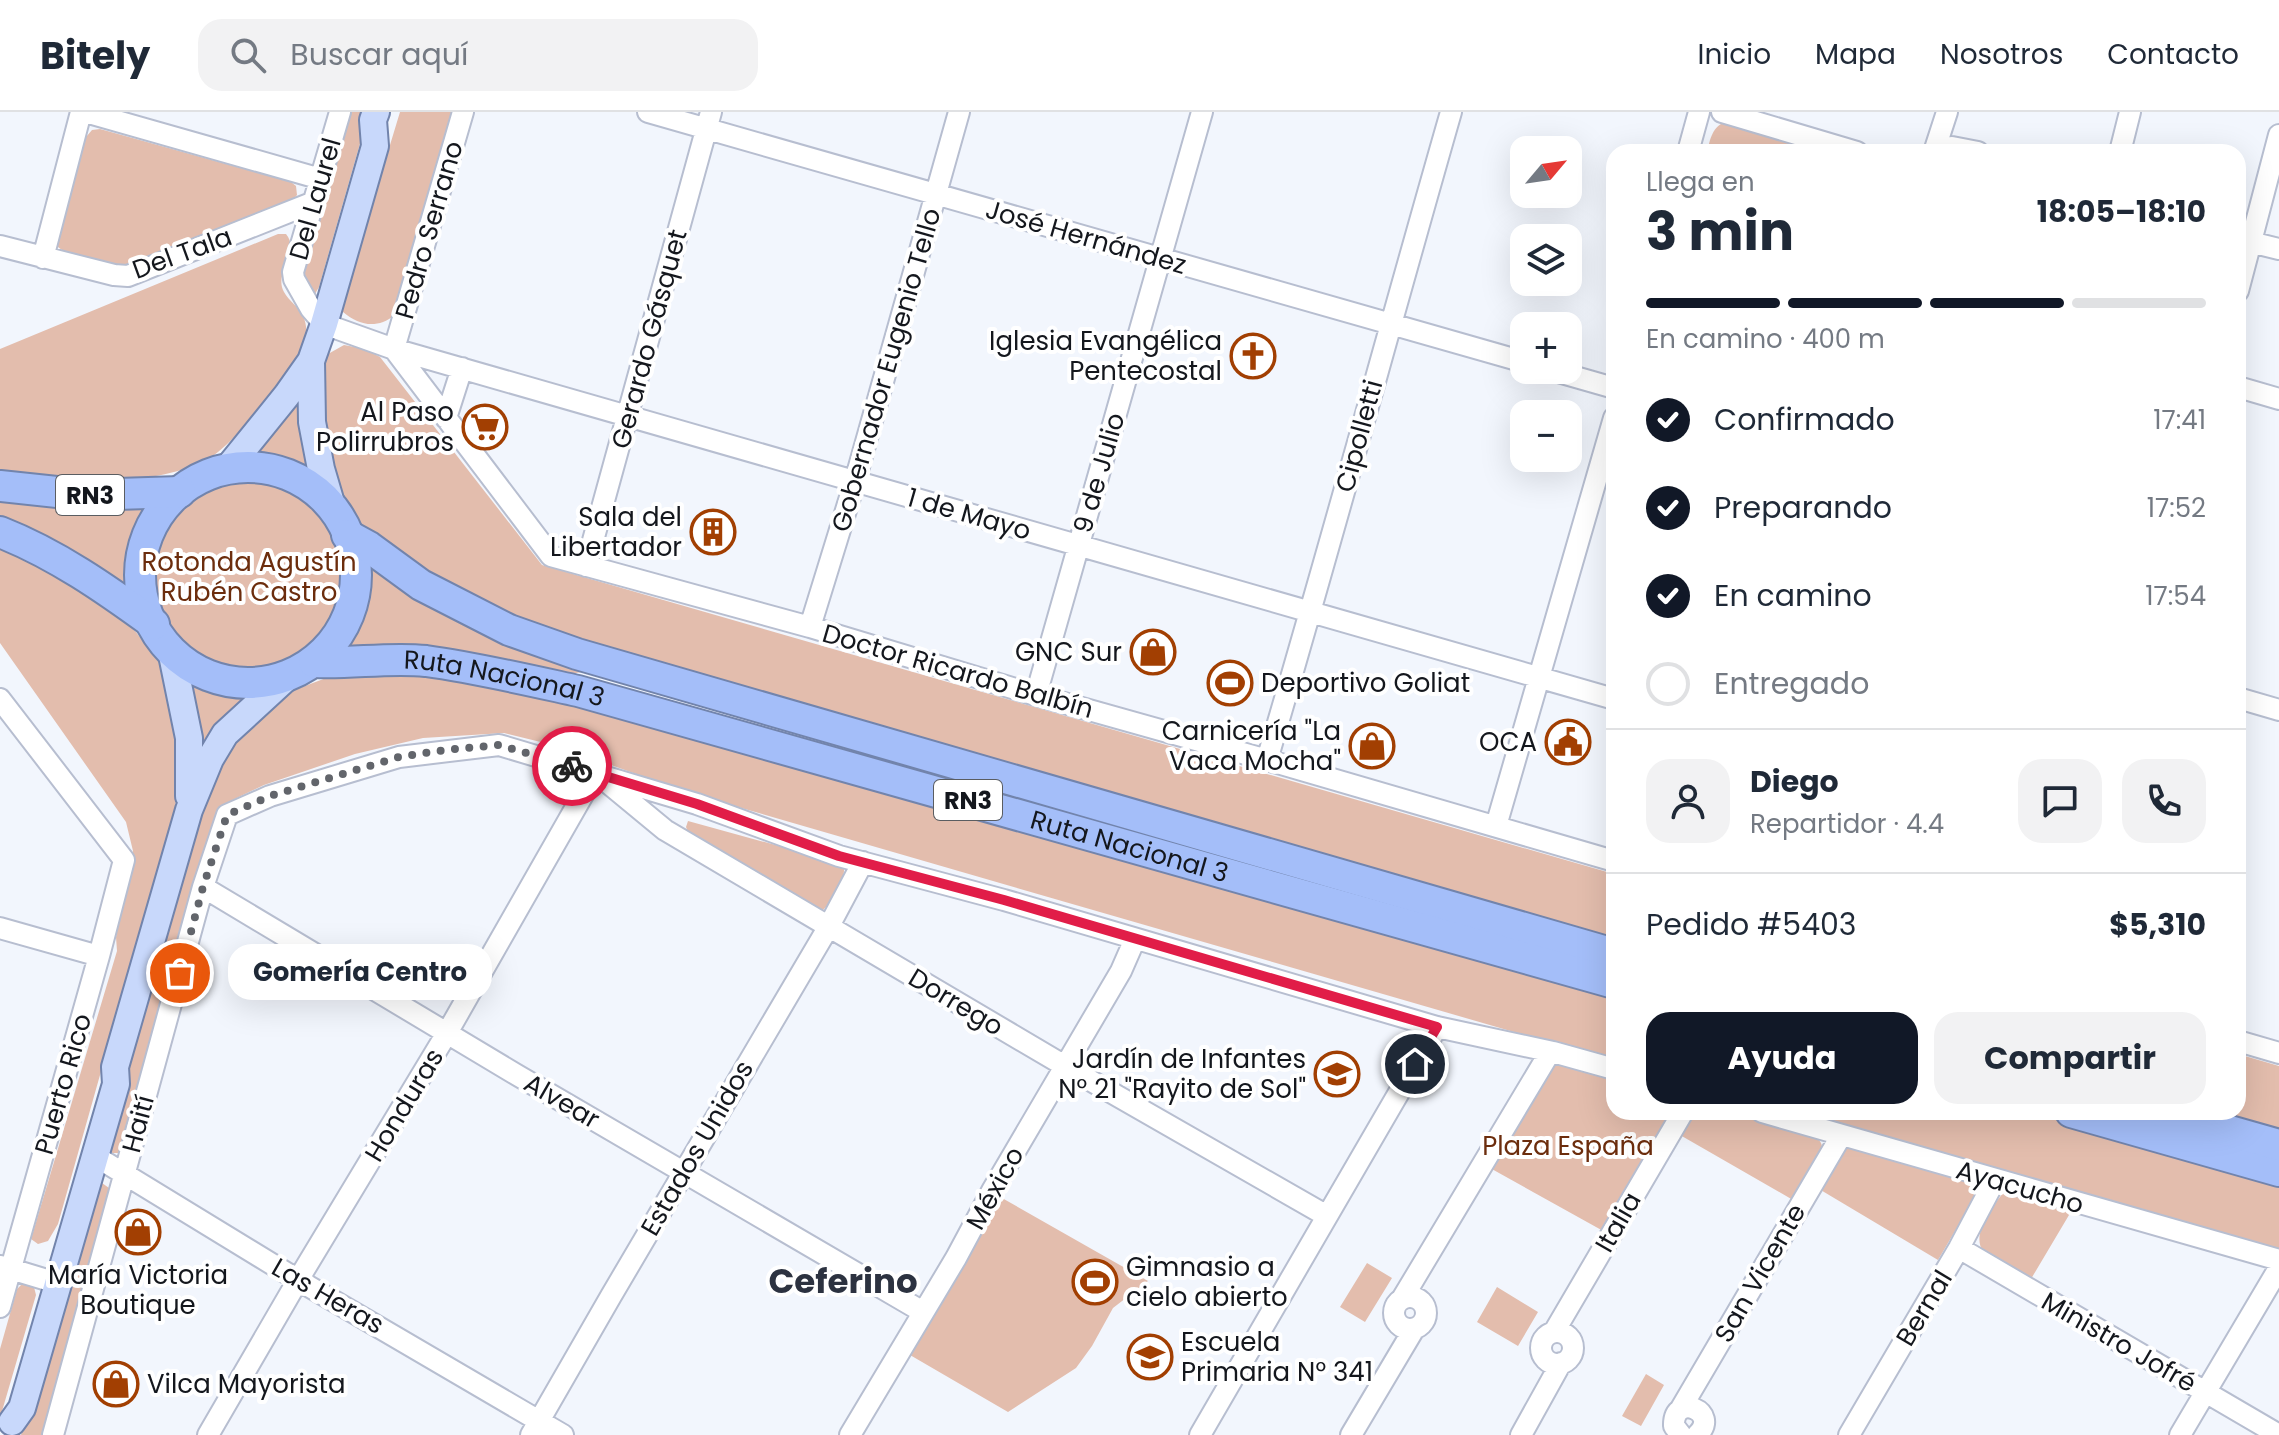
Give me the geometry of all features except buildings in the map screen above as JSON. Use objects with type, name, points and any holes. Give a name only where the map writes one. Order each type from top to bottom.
[{"type":"highway","name":"Ruta Nacional 3","points":[[244,466],[286,473],[325,498],[340,523],[355,566],[352,604],[338,636],[314,662],[286,678],[253,685],[214,680],[187,665],[171,650],[145,604],[141,571],[148,534],[167,503],[212,473],[228,468],[244,466]]},
{"type":"highway","name":"Ruta Nacional 3","points":[[0,486],[85,495],[180,492]]},
{"type":"highway","name":"Ruta Nacional 3","points":[[340,523],[421,585],[509,630],[577,654],[1606,952]]},
{"type":"highway","name":"Ruta Nacional 3","points":[[0,532],[73,569],[154,624]]},
{"type":"highway","name":"Ruta Nacional 3","points":[[314,662],[424,661],[578,691],[1606,981]]},
{"type":"highway","points":[[2099,1120],[2279,1171]]},
{"type":"highway","points":[[2191,1120],[2279,1145]]},
{"type":"main road","points":[[228,468],[311,361],[375,146],[373,120],[376,112]]},
{"type":"main road","points":[[375,146],[388,130],[394,112]]},
{"type":"main road","points":[[311,361],[312,422],[321,469],[340,523]]},
{"type":"main road","points":[[171,650],[189,738],[189,810]]},
{"type":"main road","points":[[10,1428],[22,1408],[116,1084],[115,1067],[189,810],[210,759],[225,734],[286,678]]},
{"type":"main road","points":[[10,1428],[11,1405],[104,1080],[115,1067]]},
{"type":"street","points":[[43,258],[83,112],[321,179]]},
{"type":"street","name":"Del Laurel","points":[[324,324],[311,309],[293,272],[340,112]]},
{"type":"street","name":"Pedro Serrano","points":[[394,349],[463,112]]},
{"type":"street","name":"José Hernández","points":[[648,112],[709,120],[936,194],[1510,358]]},
{"type":"street","name":"Gobernador Eugenio Tello","points":[[810,627],[855,481],[959,112]]},
{"type":"street","name":"9 de Julio","points":[[1036,695],[1202,112]]},
{"type":"street","name":"Cipolletti","points":[[1267,760],[1451,112]]},
{"type":"street","points":[[1690,144],[1699,112]]},
{"type":"street","points":[[1722,112],[1830,144]]},
{"type":"street","points":[[1937,144],[1947,112]]},
{"type":"street","points":[[2122,144],[2130,112]]},
{"type":"street","name":"Gerardo Gásquet","points":[[586,566],[709,120]]},
{"type":"street","points":[[2246,237],[2279,135]]},
{"type":"street","name":"Del Tala","points":[[0,246],[128,276],[314,202]]},
{"type":"street","points":[[2246,240],[2279,249]]},
{"type":"street","name":"1 de Mayo","points":[[324,324],[394,349],[1606,697]]},
{"type":"street","name":"Doctor Ricardo Balbín","points":[[394,349],[551,556],[810,627],[1606,859]]},
{"type":"street","points":[[446,418],[462,368]]},
{"type":"street","points":[[1582,379],[1606,386]]},
{"type":"street","points":[[2246,389],[2279,399]]},
{"type":"street","points":[[1496,826],[1606,446]]},
{"type":"street","points":[[2246,700],[2276,709],[2279,687]]},
{"type":"street","name":"Puerto Rico","points":[[0,699],[124,860],[99,956],[5,1268],[0,1307]]},
{"type":"street","name":"Haití","points":[[53,1435],[203,887],[227,815],[270,796],[399,757],[445,750],[499,745],[596,772]]},
{"type":"street","points":[[596,772],[697,804],[839,856],[1437,1027],[1606,1067]]},
{"type":"street","name":"Dorrego","points":[[596,772],[665,830],[1327,1216]]},
{"type":"street","name":"Honduras","points":[[208,1435],[447,1033],[596,772]]},
{"type":"street","name":"Estados Unidos","points":[[535,1428],[829,926],[863,862]]},
{"type":"street","name":"Alvear","points":[[203,887],[923,1312]]},
{"type":"street","points":[[0,928],[99,956]]},
{"type":"street","name":"México","points":[[850,1435],[1121,971],[1135,939]]},
{"type":"street","points":[[1200,1435],[1437,1027]]},
{"type":"street","points":[[2246,1043],[2279,1053]]},
{"type":"street","points":[[1351,1435],[1414,1329],[1426,1317],[1422,1302],[1412,1297],[1402,1299],[1550,1052]]},
{"type":"street","name":"Italia","points":[[1521,1435],[1561,1363],[1571,1356],[1572,1341],[1565,1333],[1554,1332],[1678,1120]]},
{"type":"street","name":"Ayacucho","points":[[1788,1120],[2279,1260]]},
{"type":"street","name":"San Vicente","points":[[1680,1410],[1841,1136]]},
{"type":"street","name":"Las Heras","points":[[95,1156],[535,1428],[563,1435]]},
{"type":"street","name":"Bernal","points":[[1849,1435],[1959,1248],[1995,1180]]},
{"type":"street","name":"Ministro Jofré","points":[[1959,1248],[2279,1435]]},
{"type":"street","points":[[5,1268],[47,1280]]},
{"type":"street","points":[[2180,1435],[2279,1268]]},
{"type":"street","points":[[1681,1435],[1676,1431],[1674,1421],[1680,1410],[1691,1407],[1700,1412],[1704,1420],[1697,1435]]},
{"type":"green space","points":[[350,112],[369,112],[319,287],[315,294],[310,294],[304,268]]},
{"type":"green space","points":[[400,112],[454,112],[395,315],[375,324],[362,323],[343,312],[342,300]]},
{"type":"green space","points":[[1731,120],[1814,144],[1710,144],[1717,128]]},
{"type":"green space","points":[[100,129],[291,182],[296,186],[297,195],[292,201],[129,268],[66,253],[58,247],[58,236],[86,137],[92,130]]},
{"type":"green space","points":[[278,234],[286,234],[290,241],[282,285],[303,316],[306,325],[304,344],[295,362],[264,404],[218,452],[176,472],[85,487],[0,474],[0,349]]},
{"type":"green space","points":[[344,345],[365,349],[380,357],[542,565],[1606,872],[1606,942],[510,620],[397,557],[359,523],[345,504],[330,461],[325,425],[324,384],[328,354]]},
{"type":"green space","name":"Rotonda Agustín Rubén Castro","points":[[299,393],[312,473],[268,455],[253,454]]},
{"type":"green space","name":"Rotonda Agustín Rubén Castro","points":[[249,482],[285,489],[316,510],[337,541],[344,577],[337,613],[316,644],[285,665],[249,672],[213,665],[182,644],[161,613],[154,577],[161,541],[182,510],[213,489]]},
{"type":"green space","name":"Rotonda Agustín Rubén Castro","points":[[0,496],[150,506],[130,545],[127,565],[129,588],[80,555],[25,526],[0,517]]},
{"type":"green space","points":[[0,546],[86,586],[136,632],[160,664],[177,728],[179,778],[175,809],[58,1224],[48,1241],[38,1244],[31,1239],[117,951],[116,937],[133,851],[126,822],[0,643]]},
{"type":"green space","name":"Rotonda Agustín Rubén Castro","points":[[368,558],[582,672],[570,674],[347,653],[367,604]]},
{"type":"green space","points":[[434,674],[537,695],[1606,991],[1606,1059],[686,792],[561,747],[504,733],[423,738],[355,754],[264,785],[222,805],[124,1144],[119,1153],[110,1153],[106,1145],[206,792],[233,741],[273,703],[297,689],[334,675]]},
{"type":"green space","name":"Rotonda Agustín Rubén Castro","points":[[196,682],[236,694],[250,694],[200,759],[191,684]]},
{"type":"green space","points":[[688,821],[837,862],[844,868],[840,885],[823,910],[816,908],[688,832]]},
{"type":"green space","points":[[2246,1056],[2279,1066],[2279,1136],[2224,1120],[2246,1120]]},
{"type":"green space","name":"Plaza España","points":[[1555,1064],[1606,1077],[1606,1120],[1669,1120],[1605,1232],[1490,1168],[1550,1067]]},
{"type":"green space","points":[[1689,1120],[1756,1120],[1814,1137],[1822,1148],[1793,1200],[1680,1135]]},
{"type":"green space","points":[[1818,1120],[2060,1120],[2279,1182],[2279,1251]]},
{"type":"green space","points":[[1843,1149],[1969,1180],[1976,1187],[1975,1197],[1938,1260],[1819,1189]]},
{"type":"green space","points":[[102,1183],[109,1188],[110,1197],[42,1435],[21,1435],[89,1193],[94,1185]]},
{"type":"green space","points":[[2012,1192],[2072,1210],[2031,1279],[1983,1251],[1980,1244],[1981,1229],[1989,1213],[2003,1193]]},
{"type":"green space","points":[[1002,1198],[1148,1281],[1113,1308],[1076,1368],[1008,1412],[910,1355]]},
{"type":"green space","points":[[1367,1263],[1392,1278],[1365,1322],[1340,1307]]},
{"type":"green space","points":[[30,1282],[36,1295],[0,1418],[0,1349],[17,1289],[23,1283]]},
{"type":"green space","points":[[1497,1287],[1538,1312],[1518,1346],[1477,1322]]},
{"type":"green space","points":[[1646,1374],[1664,1385],[1641,1426],[1622,1416]]},
{"type":"way so far","points":[[180,973],[203,887],[227,815],[270,796],[399,757],[445,750],[499,745],[572,766]]},
{"type":"place","name":"Iglesia Evangélica Pentecostal","points":[[1253,356]]},
{"type":"place","name":"Al Paso Polirrubros","points":[[485,427]]},
{"type":"place","name":"Sala del Libertador","points":[[713,532]]},
{"type":"place","name":"GNC Sur","points":[[1153,652]]},
{"type":"place","name":"Deportivo Goliat","points":[[1230,683]]},
{"type":"place","name":"OCA","points":[[1568,742]]},
{"type":"place","name":"Carnicería \"La Vaca Mocha\"","points":[[1372,746]]},
{"type":"place","name":"Gomería Centro","points":[[180,973]]},
{"type":"place","name":"Jardín de Infantes N° 21 \"Rayito de Sol\"","points":[[1337,1074]]},
{"type":"place","name":"María Victoria Boutique","points":[[138,1232]]},
{"type":"place","name":"Gimnasio a cielo abierto","points":[[1095,1282]]},
{"type":"place","name":"Escuela Primaria N° 341","points":[[1150,1357]]},
{"type":"place","name":"Vilca Mayorista","points":[[116,1384]]},
{"type":"district","name":"Ceferino","points":[[843,1281]]},
{"type":"route","points":[[572,766],[697,804],[839,856],[1004,900],[1437,1027],[1415,1064]]}]
